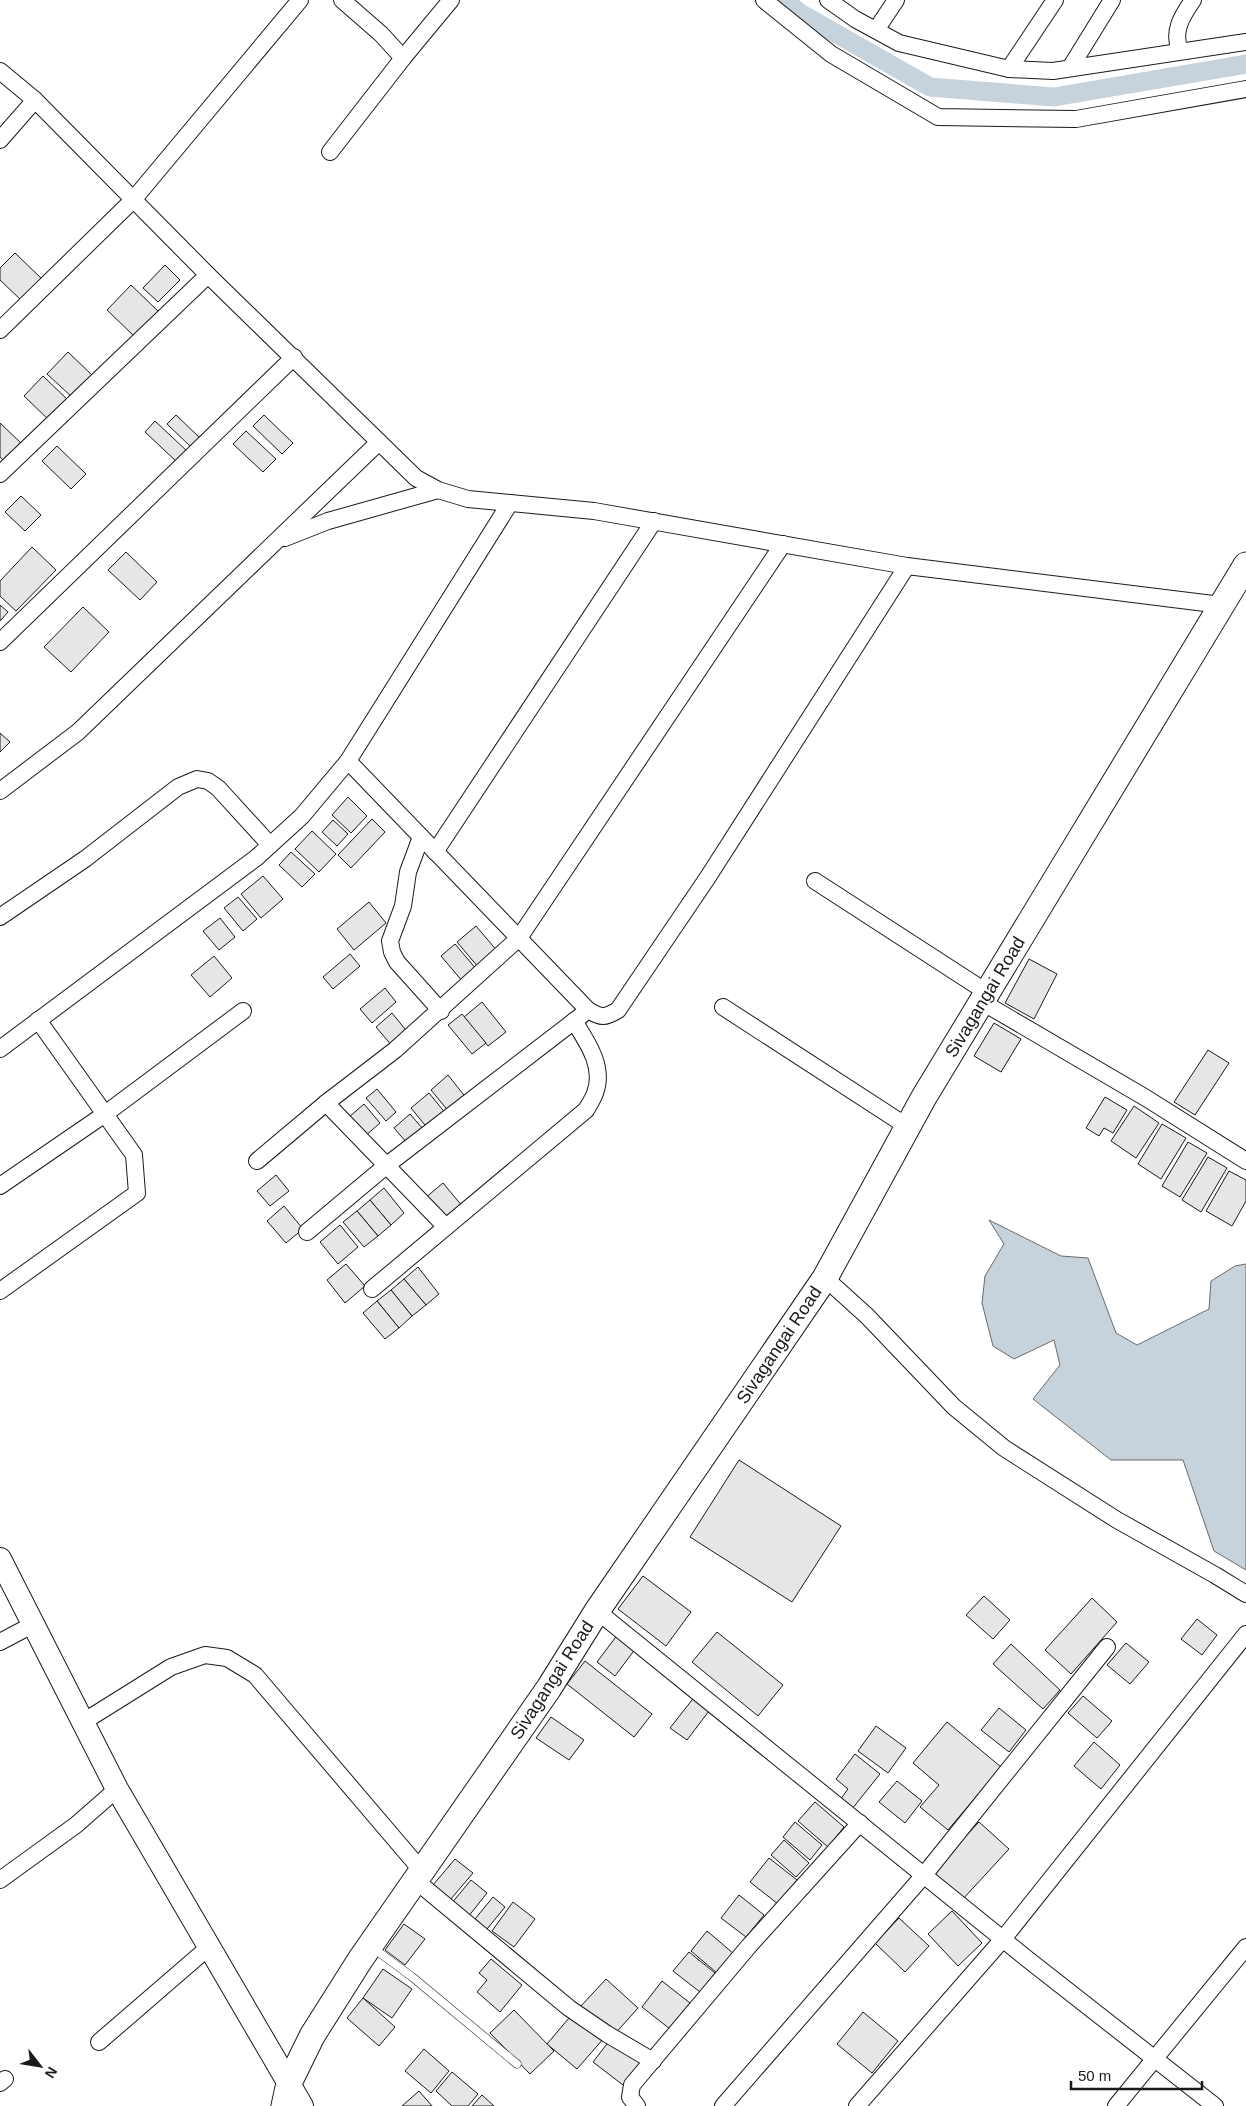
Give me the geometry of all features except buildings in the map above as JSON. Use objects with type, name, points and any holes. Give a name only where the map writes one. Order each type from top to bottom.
[{"type":"main road","name":"Sivagangai Road","points":[[287,2095],[312,2036],[370,1946],[548,1688],[597,1611],[825,1278],[908,1127],[1246,565]]},
{"type":"street","points":[[0,330],[134,200],[300,0]]},
{"type":"street","points":[[342,0],[381,34],[403,58]]},
{"type":"street","points":[[330,152],[451,0]]},
{"type":"street","points":[[764,0],[831,54],[938,117],[1076,119],[1246,89]]},
{"type":"street","points":[[828,0],[855,19],[899,43],[1009,69],[1054,71],[1246,42]]},
{"type":"street","points":[[876,30],[896,0]]},
{"type":"street","points":[[1009,69],[1055,0]]},
{"type":"street","points":[[1070,68],[1112,0]]},
{"type":"street","points":[[1180,51],[1176,36],[1178,28],[1183,14],[1193,0]]},
{"type":"street","points":[[0,71],[35,100],[208,275],[416,478],[438,490],[468,499],[594,510],[908,566],[1221,605]]},
{"type":"street","points":[[0,140],[35,100]]},
{"type":"street","points":[[0,474],[208,275]]},
{"type":"street","points":[[0,642],[294,357]]},
{"type":"street","points":[[0,792],[78,732],[379,442]]},
{"type":"street","points":[[278,540],[328,521],[438,490]]},
{"type":"street","points":[[0,1049],[256,858],[302,816],[348,761],[510,503]]},
{"type":"street","points":[[435,852],[654,521]]},
{"type":"street","points":[[257,1161],[441,1011],[519,938],[784,544]]},
{"type":"street","points":[[348,761],[588,1010],[600,1017],[607,1017],[618,1010],[708,876],[908,566]]},
{"type":"street","points":[[0,917],[85,859],[178,787],[197,779],[208,781],[218,788],[270,845]]},
{"type":"street","points":[[421,837],[408,872],[403,906],[390,942],[397,962],[441,1011]]},
{"type":"street","points":[[816,881],[985,998],[1246,1161]]},
{"type":"street","points":[[724,1007],[908,1127]]},
{"type":"street","points":[[307,1232],[387,1165],[588,1010]]},
{"type":"street","points":[[0,1186],[105,1114],[243,1011]]},
{"type":"street","points":[[0,1291],[137,1193],[134,1155],[38,1020]]},
{"type":"street","points":[[372,1289],[586,1110],[596,1092],[597,1073],[595,1057],[574,1021]]},
{"type":"street","points":[[326,1103],[446,1227]]},
{"type":"street","points":[[825,1278],[866,1316],[954,1407],[1004,1448],[1118,1520],[1216,1574],[1246,1594]]},
{"type":"street","points":[[0,1559],[117,1789],[209,1947],[287,2095],[302,2106]]},
{"type":"street","points":[[597,1611],[1003,1939],[1215,2106]]},
{"type":"street","points":[[0,1642],[34,1624]]},
{"type":"street","points":[[857,2106],[1003,1939],[1246,1634]]},
{"type":"street","points":[[723,2106],[924,1875],[1107,1646]]},
{"type":"street","points":[[84,1722],[171,1667],[205,1655],[227,1658],[255,1674],[418,1876],[569,2008],[607,2034],[653,2061]]},
{"type":"street","points":[[0,1880],[76,1825],[117,1789]]},
{"type":"street","points":[[637,2106],[630,2097],[632,2085],[749,1946],[860,1823]]},
{"type":"street","points":[[99,2042],[209,1947]]},
{"type":"street","points":[[1116,2106],[1246,1947]]},
{"type":"lane","points":[[370,1946],[411,1976],[517,2064]]},
{"type":"shaded area","points":[[989,1220],[1061,1256],[1088,1258],[1116,1333],[1137,1345],[1209,1309],[1211,1281],[1235,1266],[1246,1264],[1246,1570],[1214,1551],[1183,1460],[1111,1460],[1033,1399],[1060,1365],[1054,1340],[1014,1359],[993,1346],[982,1303],[985,1276],[1004,1244]]},
{"type":"waterway","points":[[784,0],[800,13],[930,87],[1054,97],[1246,64]]}]
